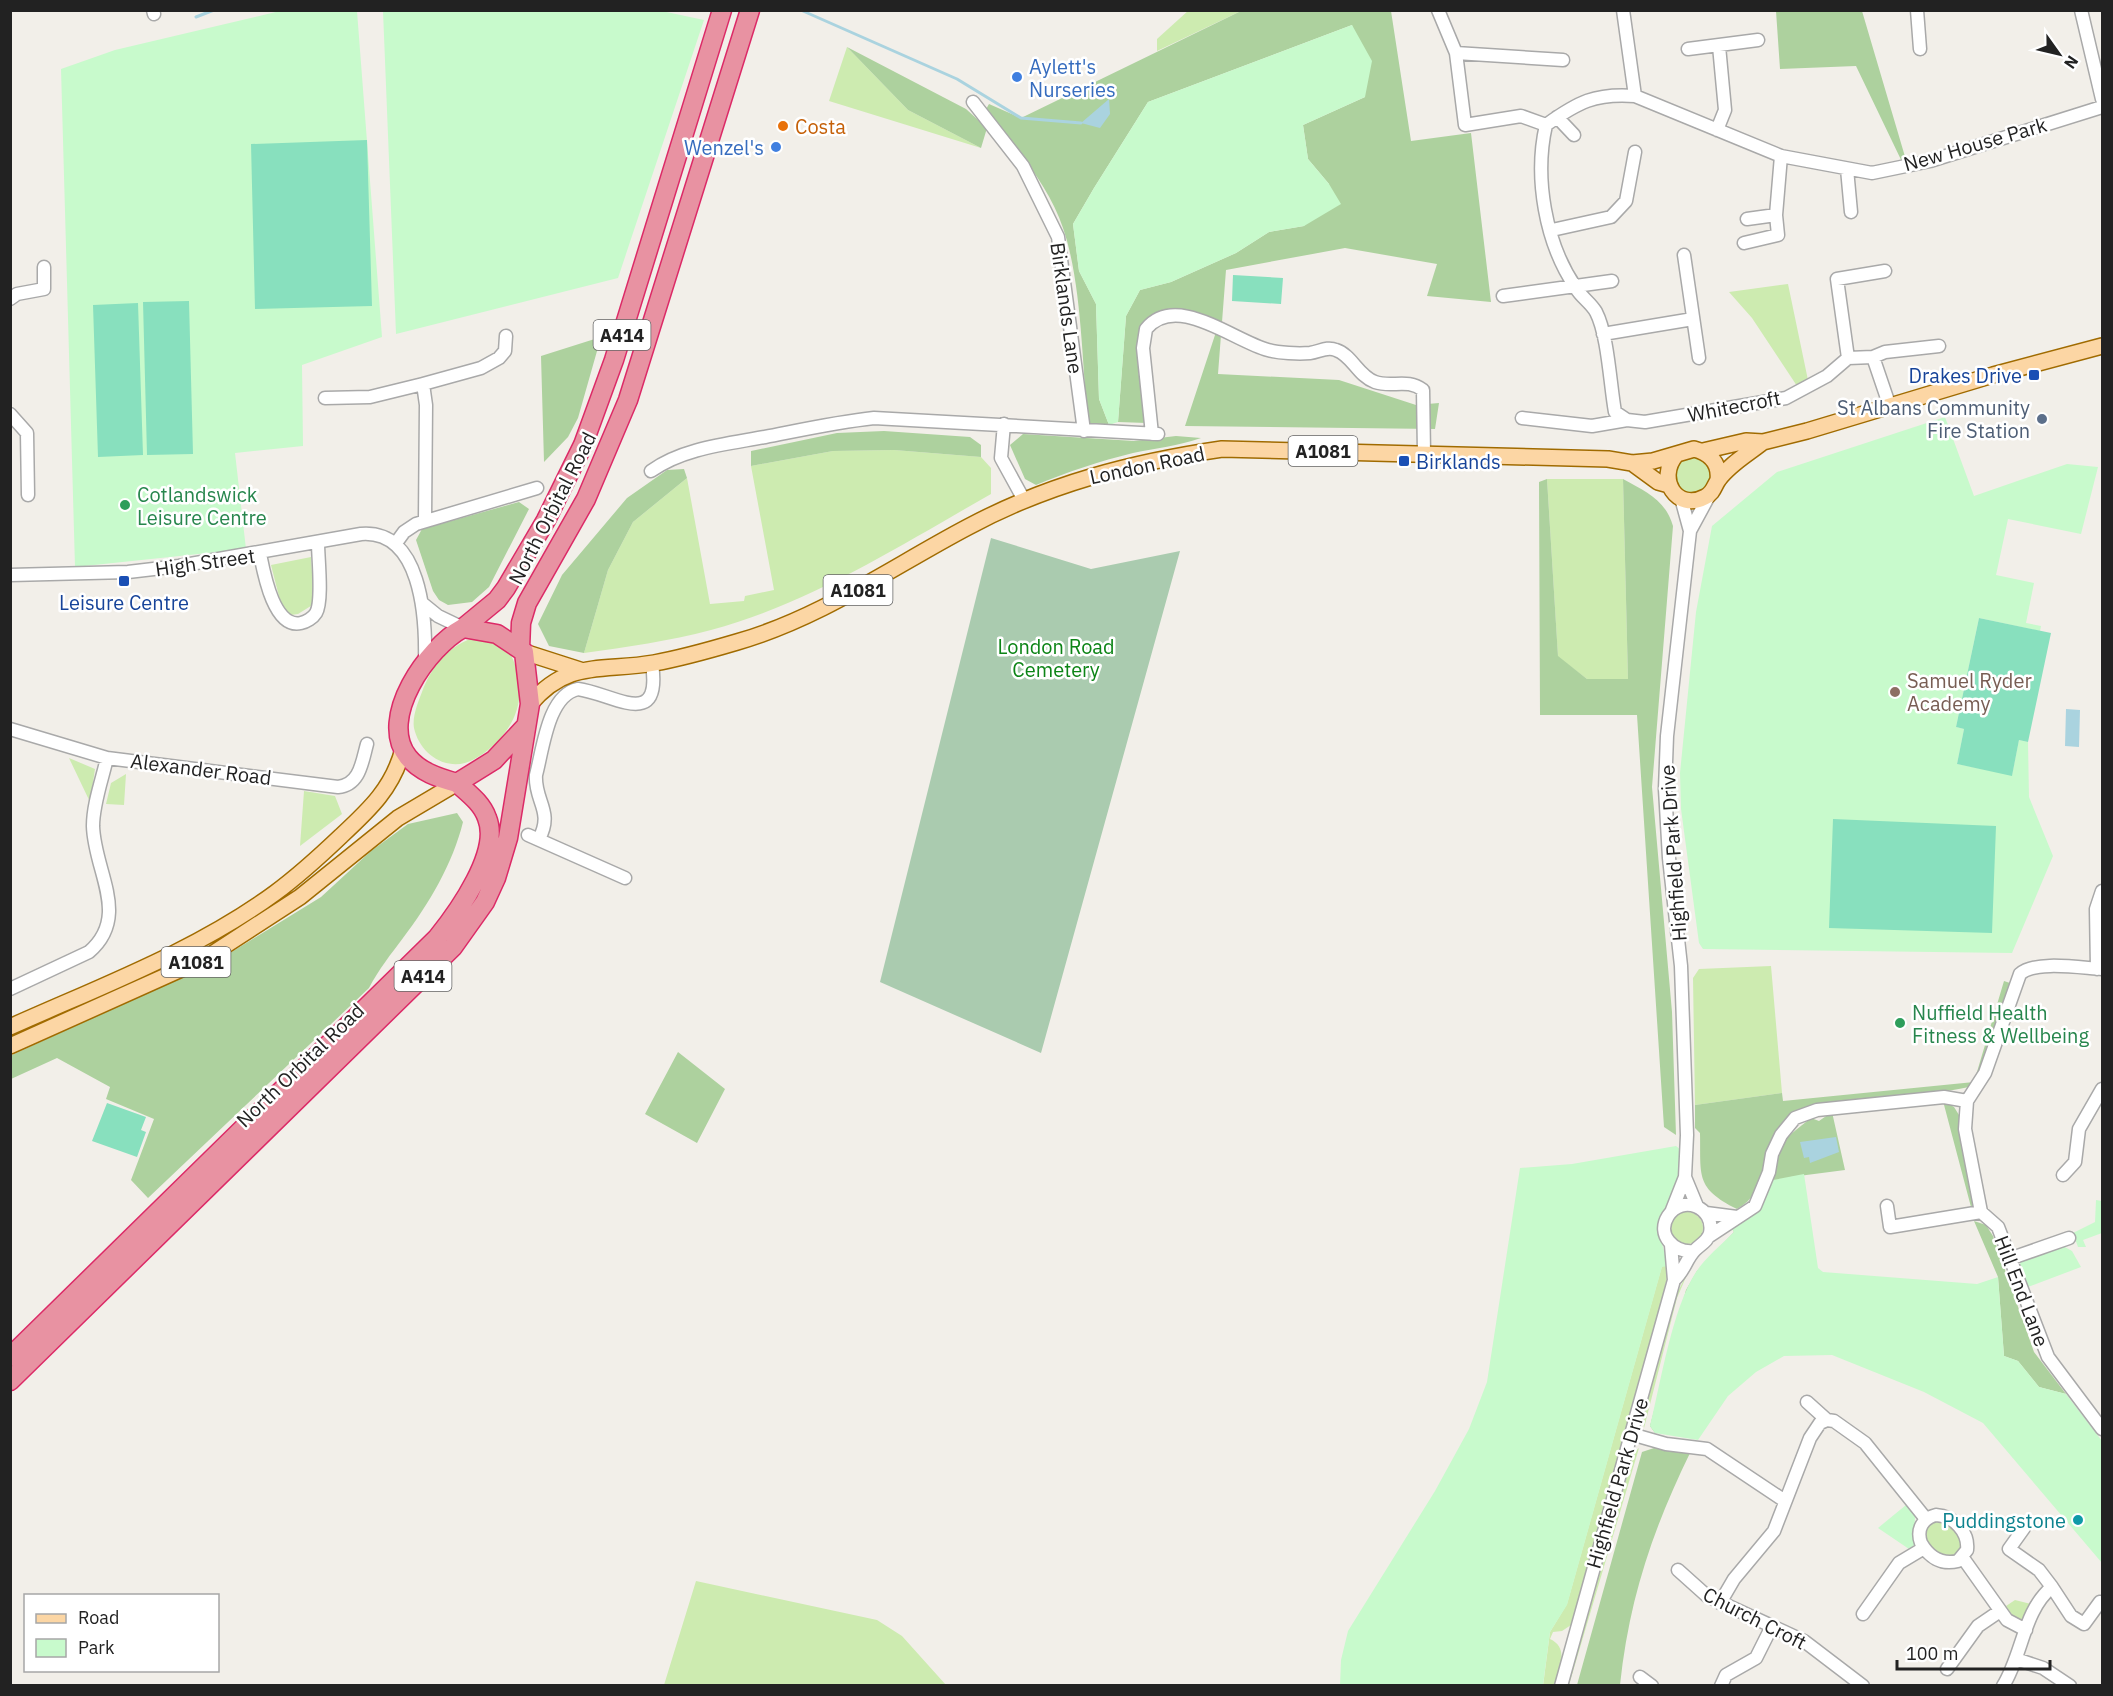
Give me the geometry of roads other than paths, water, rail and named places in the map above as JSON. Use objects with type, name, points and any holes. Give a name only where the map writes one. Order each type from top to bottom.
[{"type":"highway","name":"North Orbital Road","points":[[463,628],[497,600],[506,588],[546,520],[583,445],[614,360],[722,10]]},
{"type":"highway","name":"North Orbital Road","points":[[522,651],[521,623],[527,603],[586,499],[628,400],[750,10]]},
{"type":"highway","points":[[463,628],[490,632],[522,651],[530,704],[525,727],[494,760],[457,783],[429,773],[413,762],[403,749],[400,714],[409,687],[425,660],[446,639],[463,628]]},
{"type":"highway","name":"North Orbital Road","points":[[10,1381],[453,947],[485,902],[502,860],[512,815],[525,727]]},
{"type":"highway","name":"North Orbital Road","points":[[10,1357],[437,938],[457,912],[475,880],[484,859],[491,830],[485,812],[457,783]]},
{"type":"main road","name":"London Road","points":[[530,704],[545,686],[580,670],[652,664],[746,640],[814,613],[966,528],[1024,500],[1101,473],[1159,458],[1222,449],[1608,459],[1632,463],[1662,460],[1685,451],[1703,451],[1746,441],[1762,442],[1890,407],[1993,375],[2103,346]]},
{"type":"main road","name":"London Road","points":[[1710,494],[1718,480],[1762,442]]},
{"type":"main road","points":[[1703,451],[1717,466],[1718,480]]},
{"type":"main road","points":[[1669,485],[1668,469],[1676,455]]},
{"type":"main road","name":"London Road","points":[[1632,463],[1658,482],[1669,485],[1681,498]]},
{"type":"main road","points":[[1681,498],[1697,500],[1710,494]]},
{"type":"main road","name":"London Road","points":[[522,651],[580,670]]},
{"type":"main road","name":"A1081","points":[[10,1027],[217,930],[275,893],[378,801],[393,778],[403,749]]},
{"type":"main road","name":"A1081","points":[[10,1046],[224,947],[300,897],[398,818],[457,783]]},
{"type":"street","points":[[1438,10],[1456,53],[1465,125],[1521,116],[1546,125],[1539,153],[1542,202],[1575,287],[1596,312],[1603,334],[1615,412],[1627,420]]},
{"type":"street","points":[[1623,10],[1635,96]]},
{"type":"street","points":[[1917,10],[1920,49]]},
{"type":"street","points":[[2081,10],[2103,99]]},
{"type":"street","points":[[1688,49],[1758,40]]},
{"type":"street","points":[[1717,130],[1725,110],[1719,46]]},
{"type":"street","points":[[1456,53],[1563,60]]},
{"type":"street","name":"New House Park","points":[[1546,125],[1581,101],[1610,94],[1635,96],[1781,156],[1872,173],[1930,161],[2103,107]]},
{"type":"street","name":"Birklands Lane","points":[[973,102],[1023,166],[1058,237],[1084,431]]},
{"type":"street","points":[[1557,117],[1574,135]]},
{"type":"street","points":[[1552,230],[1611,217],[1626,201],[1635,152]]},
{"type":"street","points":[[1744,243],[1778,235],[1776,215],[1781,156]]},
{"type":"street","points":[[1847,169],[1851,212]]},
{"type":"street","points":[[1747,219],[1776,215]]},
{"type":"street","points":[[1684,255],[1699,358]]},
{"type":"street","points":[[10,299],[23,293],[44,289],[44,267]]},
{"type":"street","points":[[1885,271],[1837,279],[1848,358],[1873,357],[1885,352],[1939,346]]},
{"type":"street","points":[[1503,296],[1612,281]]},
{"type":"street","name":"London Road","points":[[651,471],[667,460],[696,451],[840,422],[905,418],[1155,434],[1143,348],[1146,329],[1163,317],[1186,316],[1269,351],[1309,353],[1334,349],[1343,353],[1359,371],[1378,383],[1415,384],[1423,390],[1424,453]]},
{"type":"street","points":[[1603,334],[1693,319]]},
{"type":"street","points":[[325,398],[370,398],[481,368],[499,358],[505,351],[506,336]]},
{"type":"street","points":[[1873,357],[1890,407]]},
{"type":"street","name":"Whitecroft","points":[[1627,420],[1645,422],[1786,398],[1827,376],[1848,358]]},
{"type":"street","points":[[423,384],[425,520]]},
{"type":"street","points":[[10,414],[27,433],[28,495]]},
{"type":"street","points":[[1522,418],[1592,426],[1627,420]]},
{"type":"street","points":[[1004,424],[1001,458],[1024,500]]},
{"type":"street","points":[[425,660],[422,603],[409,561],[396,543],[409,527],[425,520],[537,488]]},
{"type":"street","name":"Highfield Park Drive","points":[[1690,531],[1710,494]]},
{"type":"street","name":"Highfield Park Drive","points":[[1561,1686],[1674,1280],[1671,1245],[1664,1230],[1666,1218],[1672,1210],[1685,1177],[1686,1053],[1682,966],[1669,858],[1665,789],[1667,736],[1690,531],[1681,498]]},
{"type":"street","name":"High Street","points":[[10,575],[128,572],[260,554],[374,533],[396,543]]},
{"type":"street","points":[[260,554],[277,611],[287,622],[298,624],[311,619],[318,607],[318,543]]},
{"type":"street","points":[[422,603],[442,618],[463,628]]},
{"type":"street","points":[[626,878],[533,837],[546,822],[535,783],[558,700],[570,690],[578,689],[630,704],[641,704],[647,700],[654,687],[652,664]]},
{"type":"street","name":"Alexander Road","points":[[10,729],[106,758],[338,787],[346,786],[354,781],[367,744]]},
{"type":"street","points":[[10,989],[89,952],[100,942],[109,926],[110,909],[93,824],[106,758]]},
{"type":"street","points":[[1887,1206],[1890,1227],[1981,1212],[1965,1129],[1967,1101],[1985,1073],[2020,974],[2031,968],[2100,969],[2096,909],[2103,891]]},
{"type":"street","points":[[2063,1175],[2075,1162],[2079,1129],[2103,1089]]},
{"type":"street","points":[[1708,1238],[1737,1217],[1749,1212],[1760,1198],[1772,1154],[1781,1135],[1796,1118],[1829,1109],[1944,1097],[1967,1101]]},
{"type":"street","name":"Highfield Park Drive","points":[[1674,1280],[1681,1274],[1694,1251],[1708,1238],[1710,1230],[1685,1177]]},
{"type":"street","points":[[1672,1210],[1688,1204],[1701,1210],[1737,1217]]},
{"type":"street","name":"Hill End Lane","points":[[1981,1212],[1998,1227],[2048,1357],[2103,1429]]},
{"type":"street","points":[[2009,1259],[2068,1238]]},
{"type":"street","points":[[1671,1245],[1681,1251],[1694,1251]]},
{"type":"street","points":[[1807,1402],[1827,1420],[1834,1421],[1865,1443],[1926,1519]]},
{"type":"street","points":[[1720,1603],[1734,1578],[1774,1531],[1810,1438],[1820,1424],[1827,1420]]},
{"type":"street","points":[[1631,1434],[1666,1444],[1707,1449],[1785,1501]]},
{"type":"street","points":[[1926,1519],[1943,1515],[1958,1525],[1967,1545],[1963,1558]]},
{"type":"street","points":[[1926,1519],[1919,1533],[1924,1548],[1941,1561],[1952,1562],[1963,1558]]},
{"type":"street","points":[[2024,1528],[2009,1549],[2039,1570],[2071,1616],[2084,1624],[2100,1602]]},
{"type":"street","points":[[1863,1614],[1899,1563],[1924,1548]]},
{"type":"street","points":[[1963,1558],[2000,1611],[2013,1624],[2026,1629]]},
{"type":"street","name":"Church Croft","points":[[1678,1570],[1695,1587],[1720,1603],[1804,1641],[1863,1686]]},
{"type":"street","points":[[2003,1686],[2016,1659],[2035,1604],[2052,1587]]},
{"type":"street","points":[[1947,1669],[1978,1626],[2000,1611]]},
{"type":"street","points":[[1721,1686],[1726,1675],[1756,1659],[1772,1626]]},
{"type":"street","points":[[2016,1659],[2043,1668],[2070,1686]]},
{"type":"street","points":[[1640,1677],[1652,1686]]},
{"type":"water","points":[[1109,99],[1110,114],[1100,128],[1081,123]]},
{"type":"water","points":[[2066,709],[2080,710],[2079,747],[2065,746]]},
{"type":"water","points":[[1836,1137],[1839,1152],[1810,1163],[1809,1157],[1804,1158],[1800,1142]]},
{"type":"waterway","points":[[196,17],[214,10]]},
{"type":"waterway","points":[[803,11],[957,79],[1021,118],[1081,123]]},
{"type":"place","name":"Aylett's Nurseries","points":[[1017,77]]},
{"type":"place","name":"Costa","points":[[783,126]]},
{"type":"place","name":"Wenzel's","points":[[776,147]]},
{"type":"place","name":"Drakes Drive","points":[[2034,375]]},
{"type":"place","name":"St Albans Community Fire Station","points":[[2042,419]]},
{"type":"place","name":"Birklands","points":[[1404,461]]},
{"type":"place","name":"Cotlandswick Leisure Centre","points":[[125,505]]},
{"type":"place","name":"Leisure Centre","points":[[124,581]]},
{"type":"place","name":"Samuel Ryder Academy","points":[[1895,692]]},
{"type":"place","name":"Nuffield Health Fitness & Wellbeing","points":[[1900,1023]]},
{"type":"place","name":"Puddingstone","points":[[2078,1520]]},
{"type":"park label","name":"London Road Cemetery","points":[[1056,658]]}]
